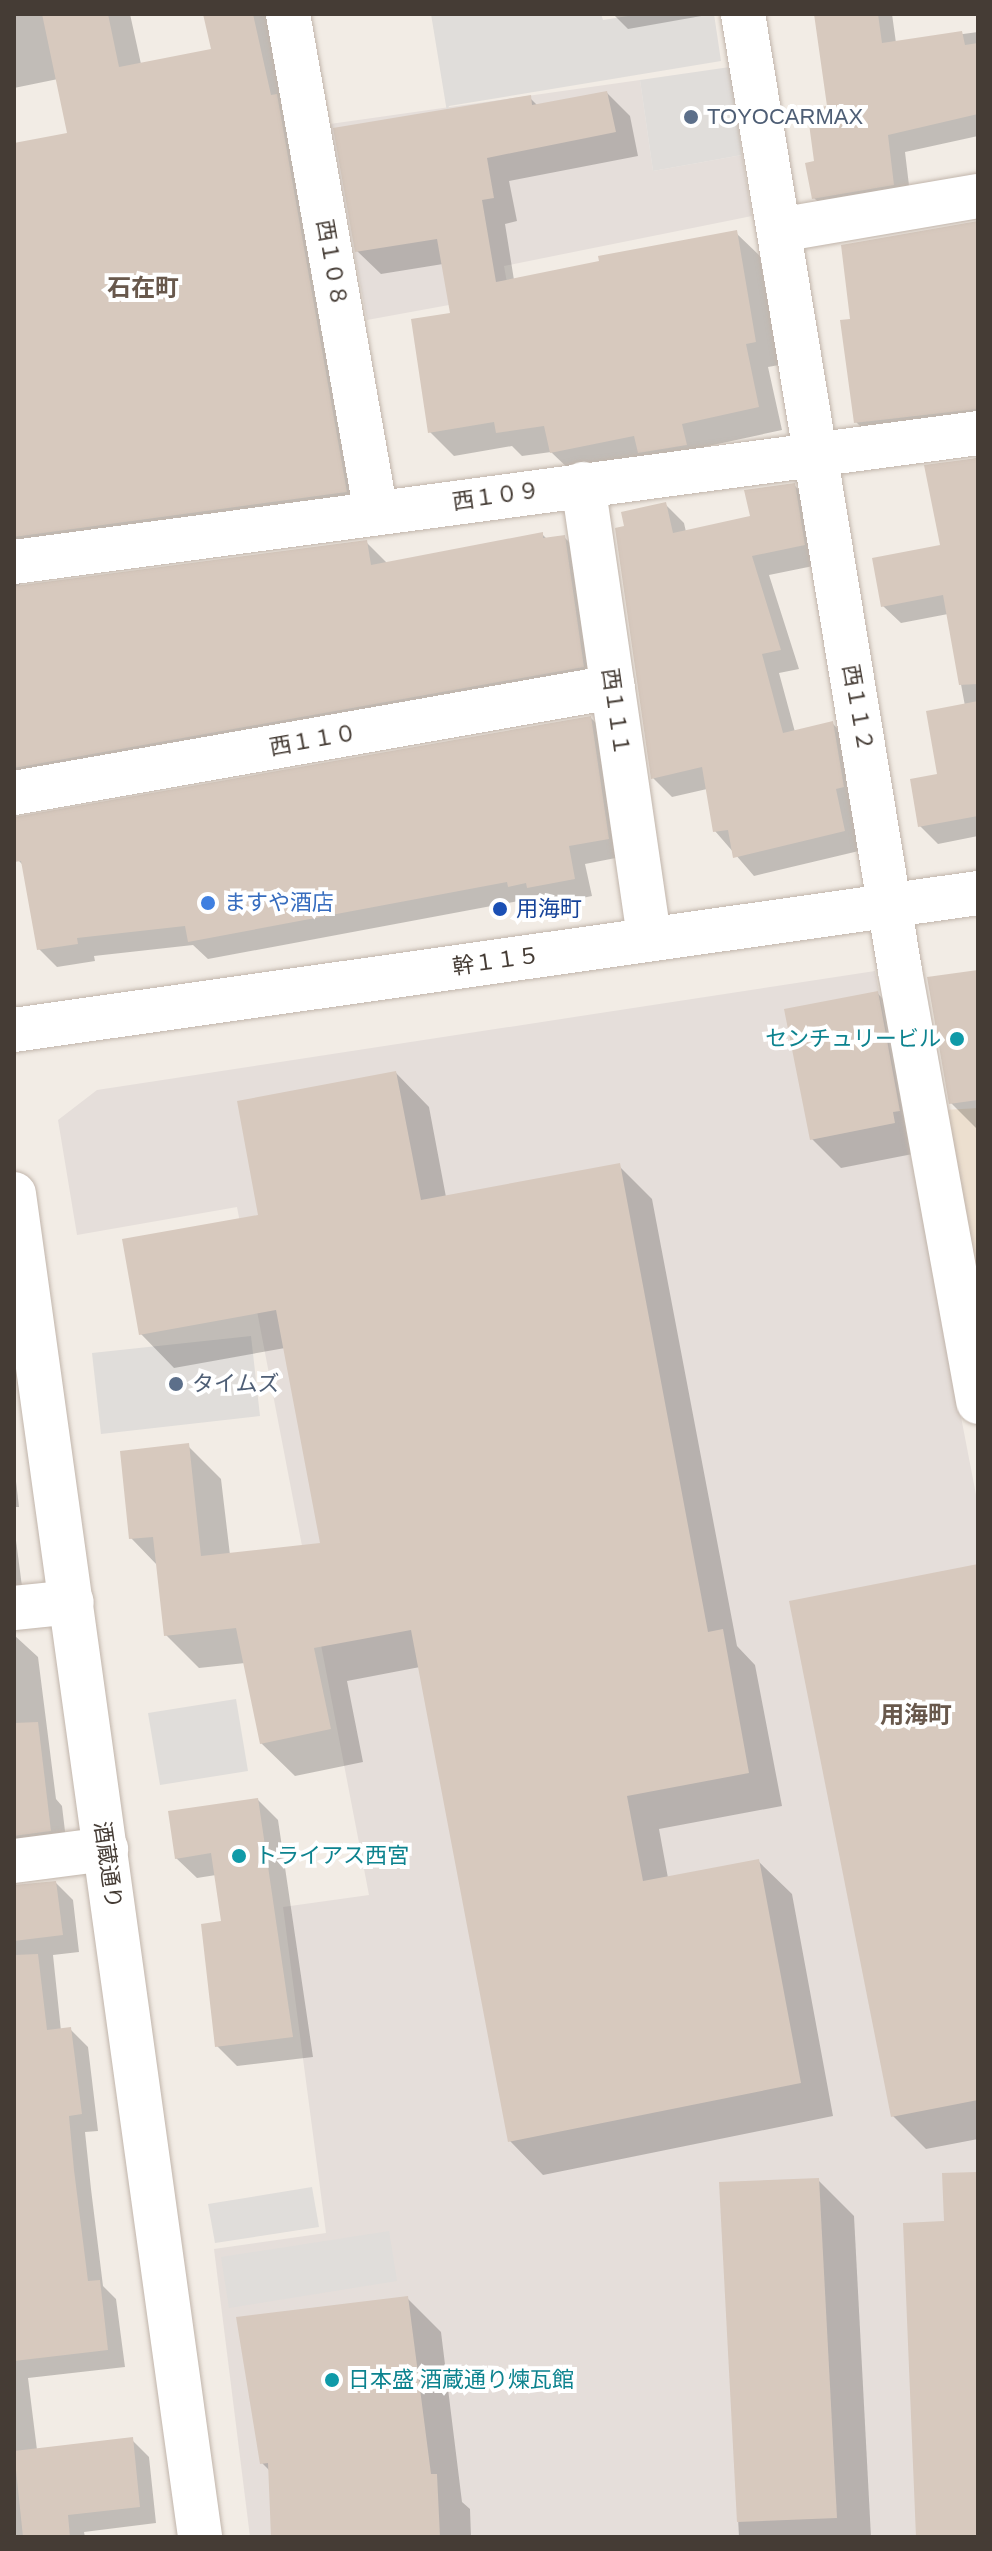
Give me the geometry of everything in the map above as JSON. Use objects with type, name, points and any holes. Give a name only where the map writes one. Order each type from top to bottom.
[{"type":"street","name":"西１０８","points":[[288,14],[376,513]]},
{"type":"street","name":"西１１２","points":[[743,14],[890,905],[978,1402]]},
{"type":"street","points":[[779,230],[978,196]]},
{"type":"street","name":"西１０９","points":[[14,562],[814,452],[978,433]]},
{"type":"street","name":"西１１１","points":[[583,484],[649,939]]},
{"type":"street","name":"西１１０","points":[[14,793],[613,687]]},
{"type":"street","name":"幹１１５","points":[[14,1030],[978,893]]},
{"type":"street","name":"酒蔵通り","points":[[14,1194],[200,2537]]},
{"type":"street","points":[[14,1608],[72,1602]]},
{"type":"street","points":[[14,1861],[106,1849]]},
{"type":"shaded area","points":[[431,14],[601,14],[603,20],[640,14],[714,14],[721,61],[449,106],[447,112]]},
{"type":"shaded area","name":"TOYOCARMAX","points":[[730,67],[742,155],[653,171],[640,80]]},
{"type":"shaded area","points":[[640,80],[653,171],[742,155],[752,216],[504,266],[509,294],[367,320],[330,124]]},
{"type":"shaded area","points":[[875,971],[978,1505],[978,2537],[250,2537],[214,2249],[326,2233],[283,1907],[369,1895],[237,1207],[77,1235],[58,1120],[97,1090]]},
{"type":"shaded area","points":[[978,1108],[978,1285],[945,1110]]},
{"type":"shaded area","name":"タイムズ","points":[[251,1336],[260,1416],[101,1434],[92,1353]]},
{"type":"shaded area","points":[[236,1699],[248,1771],[160,1785],[148,1713]]},
{"type":"shaded area","points":[[312,2187],[319,2227],[215,2243],[208,2204]]},
{"type":"shaded area","points":[[389,2231],[397,2281],[229,2308],[221,2257]]},
{"type":"building","points":[[42,14],[108,14],[119,67],[211,49],[203,14],[253,14],[271,95],[277,94],[347,492],[14,537],[14,143],[67,133]]},
{"type":"building","points":[[814,14],[878,14],[882,43],[962,31],[965,45],[978,43],[978,114],[888,135],[894,185],[812,199],[805,163],[814,161],[807,109],[827,106]]},
{"type":"building","points":[[607,91],[616,132],[487,158],[494,198],[482,200],[496,282],[599,261],[598,256],[737,230],[756,342],[746,344],[759,407],[682,424],[687,445],[638,453],[634,436],[550,453],[544,426],[496,433],[494,422],[428,433],[411,319],[450,313],[437,239],[355,252],[333,128],[531,95],[532,105]]},
{"type":"building","points":[[978,221],[978,409],[854,423],[840,320],[850,319],[841,245]]},
{"type":"building","points":[[978,458],[978,684],[959,685],[943,595],[881,607],[872,558],[940,545],[924,465]]},
{"type":"building","points":[[795,483],[805,545],[752,556],[781,650],[762,654],[783,733],[833,721],[844,787],[836,789],[845,831],[733,858],[728,830],[713,832],[702,767],[651,779],[615,528],[624,526],[621,512],[666,502],[673,533],[750,516],[744,490]]},
{"type":"building","points":[[543,532],[543,538],[565,535],[584,667],[14,768],[14,586],[367,540],[371,565]]},
{"type":"building","points":[[978,701],[978,816],[918,827],[910,779],[937,774],[926,711]]},
{"type":"building","points":[[591,716],[609,839],[569,846],[575,879],[527,888],[526,883],[508,887],[507,882],[188,942],[185,926],[77,938],[78,944],[37,950],[21,861],[14,862],[14,817]]},
{"type":"building","name":"センチュリービル","points":[[978,970],[978,1100],[949,1104],[927,977]]},
{"type":"building","points":[[878,991],[900,1111],[893,1112],[895,1123],[810,1140],[784,1009]]},
{"type":"building","points":[[396,1071],[421,1200],[620,1163],[708,1632],[723,1629],[749,1773],[627,1796],[643,1881],[759,1859],[801,2083],[508,2142],[411,1630],[314,1648],[331,1729],[260,1744],[236,1628],[164,1636],[153,1537],[129,1539],[120,1451],[189,1443],[201,1556],[320,1543],[276,1310],[139,1335],[122,1239],[258,1215],[237,1101]]},
{"type":"building","points":[[978,1564],[978,2100],[891,2117],[789,1601]]},
{"type":"building","points":[[38,1722],[51,1831],[14,1836],[14,1723]]},
{"type":"building","points":[[258,1798],[293,2037],[215,2047],[201,1924],[221,1921],[211,1853],[175,1859],[168,1811]]},
{"type":"building","points":[[56,1881],[63,1935],[14,1941],[14,1885]]},
{"type":"building","points":[[38,1954],[47,2030],[71,2027],[82,2114],[69,2116],[74,2170],[88,2281],[100,2280],[108,2350],[14,2361],[14,1955]]},
{"type":"building","points":[[978,2172],[978,2537],[916,2537],[903,2223],[944,2221],[942,2173]]},
{"type":"building","points":[[819,2178],[837,2518],[737,2522],[719,2182]]},
{"type":"building","name":"日本盛 酒蔵通り煉瓦館","points":[[408,2296],[431,2474],[437,2474],[440,2537],[271,2537],[268,2463],[260,2464],[236,2317]]},
{"type":"building","points":[[133,2437],[140,2507],[68,2515],[70,2537],[23,2537],[14,2451]]},
{"type":"place","name":"TOYOCARMAX","points":[[691,117]]},
{"type":"place","name":"ますや酒店","points":[[208,903]]},
{"type":"place","name":"用海町","points":[[500,909]]},
{"type":"place","name":"センチュリービル","points":[[957,1039]]},
{"type":"place","name":"タイムズ","points":[[176,1384]]},
{"type":"place","name":"トライアス西宮","points":[[239,1856]]},
{"type":"place","name":"日本盛 酒蔵通り煉瓦館","points":[[332,2380]]},
{"type":"district","name":"石在町","points":[[143,288]]},
{"type":"district","name":"用海町","points":[[916,1715]]}]
